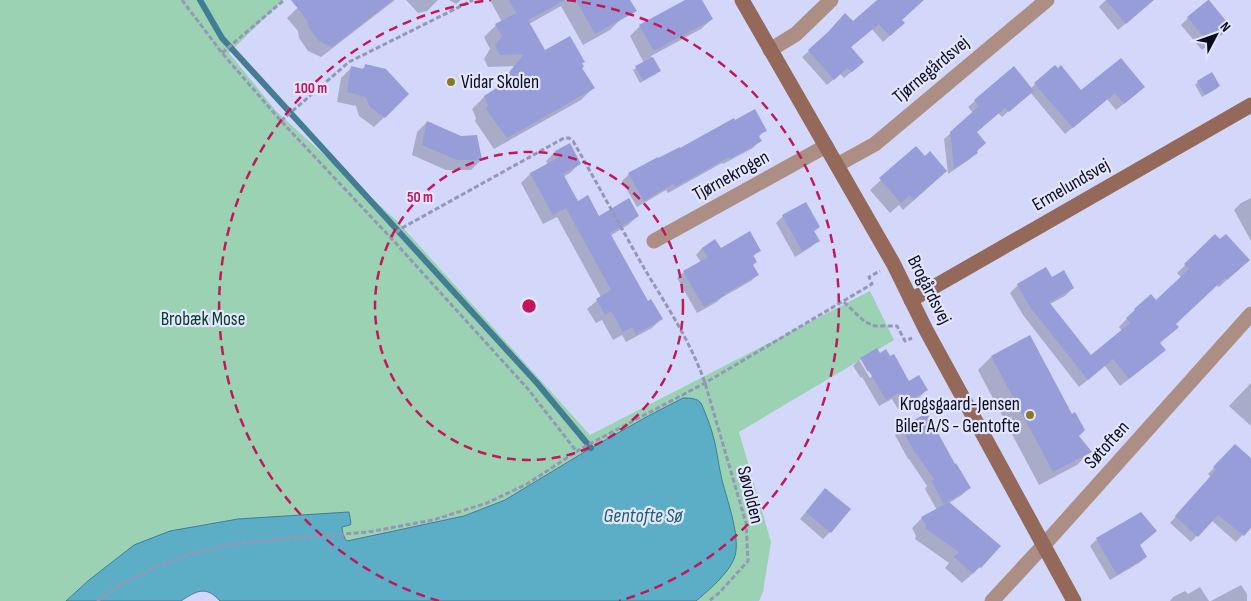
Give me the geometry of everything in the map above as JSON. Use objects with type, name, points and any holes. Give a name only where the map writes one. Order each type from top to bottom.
[{"type":"street","name":"Brogårdsvej","points":[[742,0],[893,263],[926,330],[1074,601]]},
{"type":"street","points":[[770,50],[796,34],[831,0]]},
{"type":"street","name":"Tjørnegårdsvej","points":[[838,165],[875,144],[1047,0]]},
{"type":"street","name":"Ermelundsvej","points":[[912,300],[1251,105]]},
{"type":"street","name":"Tjørnekrogen","points":[[654,241],[826,146]]},
{"type":"street","name":"Søtoften","points":[[992,601],[1251,314]]},
{"type":"path","points":[[182,0],[282,120],[391,236],[528,389],[577,452]]},
{"type":"path","points":[[224,52],[284,0]]},
{"type":"path","points":[[282,120],[349,62],[474,0]]},
{"type":"path","name":"Søvolden","points":[[391,236],[402,228],[564,138],[574,141],[682,334],[705,383],[746,523],[748,562],[709,601]]},
{"type":"path","points":[[97,601],[117,587],[160,565],[194,553],[229,545],[267,540],[368,532],[432,520],[487,503],[527,484],[582,448],[705,383],[844,302],[872,284],[869,277],[893,263]]},
{"type":"path","points":[[844,302],[865,322],[876,326],[897,326],[905,341],[926,330]]},
{"type":"green space","name":"Brobæk Mose","points":[[0,0],[283,0],[229,53],[276,111],[397,221],[590,435],[870,291],[894,340],[739,432],[771,542],[763,592],[759,601],[696,601],[716,583],[734,558],[722,479],[712,432],[683,398],[591,448],[505,500],[464,516],[347,541],[343,535],[342,527],[351,523],[349,512],[134,545],[89,580],[66,601],[0,601]]},
{"type":"water","name":"Gentofte Sø","points":[[683,398],[697,400],[701,403],[708,421],[714,438],[736,541],[734,559],[727,571],[696,601],[220,601],[210,593],[201,591],[181,601],[66,601],[89,580],[134,545],[170,531],[238,519],[349,512],[351,523],[342,527],[343,535],[347,541],[464,516],[505,500],[591,448]]},
{"type":"building","points":[[291,0],[393,0],[332,47],[319,41],[309,28],[307,20]]},
{"type":"building","points":[[509,0],[565,0],[528,20],[545,50],[570,36],[585,62],[582,63],[584,67],[582,68],[595,88],[507,138],[486,109],[488,105],[484,96],[498,87],[524,54],[500,55],[495,46],[502,36],[495,24],[516,13]]},
{"type":"building","points":[[576,0],[630,0],[637,11],[595,34]]},
{"type":"building","points":[[685,0],[702,0],[713,19],[654,51],[639,25]]},
{"type":"building","points":[[877,0],[924,0],[902,20],[905,23],[890,36],[879,24],[851,47],[864,62],[852,72],[847,68],[834,80],[808,50],[845,13],[853,21]]},
{"type":"building","points":[[1106,0],[1154,0],[1126,24]]},
{"type":"building","points":[[1208,0],[1231,27],[1210,44],[1187,17]]},
{"type":"building","points":[[653,57],[661,71],[643,80],[635,66]]},
{"type":"building","points":[[1121,58],[1145,87],[1124,104],[1115,93],[1073,128],[1034,83],[1055,65],[1058,68],[1061,65],[1081,90]]},
{"type":"building","points":[[365,64],[386,69],[409,94],[385,118],[369,106],[366,97],[347,92],[351,66],[364,69]]},
{"type":"building","points":[[1014,66],[1034,91],[1009,112],[1005,108],[977,132],[986,143],[977,151],[978,153],[954,169],[950,132],[979,106],[974,100]]},
{"type":"building","points":[[1212,72],[1220,86],[1205,95],[1197,81]]},
{"type":"building","points":[[755,109],[767,131],[758,135],[762,141],[675,187],[673,184],[644,201],[628,173]]},
{"type":"building","points":[[427,121],[461,136],[477,135],[482,160],[457,160],[422,145]]},
{"type":"building","points":[[570,143],[581,164],[563,174],[578,201],[588,195],[599,216],[629,198],[639,216],[610,233],[648,301],[651,299],[663,319],[636,334],[632,327],[623,332],[611,311],[605,315],[596,299],[611,290],[566,208],[553,215],[530,173],[558,158],[555,151]]},
{"type":"building","points":[[916,146],[925,156],[930,151],[947,171],[914,200],[910,195],[901,203],[879,178]]},
{"type":"building","points":[[806,202],[820,227],[814,231],[820,241],[802,251],[782,215]]},
{"type":"building","points":[[750,231],[761,251],[753,255],[757,262],[753,265],[759,275],[704,307],[683,271],[708,257],[702,248],[715,239],[721,248]]},
{"type":"building","points":[[1215,234],[1220,239],[1226,234],[1250,260],[1227,280],[1225,278],[1176,324],[1179,327],[1160,343],[1166,350],[1129,379],[1113,359],[1088,380],[1030,307],[1017,284],[1046,267],[1052,277],[1064,270],[1074,288],[1049,302],[1091,355],[1130,323],[1126,318],[1151,294],[1156,300],[1189,269],[1184,264]]},
{"type":"building","points":[[1030,335],[1072,414],[1075,412],[1085,430],[1079,436],[1092,452],[1053,472],[991,356]]},
{"type":"building","points":[[877,348],[880,353],[886,349],[890,356],[894,354],[909,381],[919,375],[928,390],[905,403],[899,393],[886,400],[860,358]]},
{"type":"building","points":[[927,413],[955,464],[971,488],[944,504],[931,481],[934,479],[915,453],[901,427]]},
{"type":"building","points":[[1235,444],[1251,458],[1251,528],[1244,536],[1218,515],[1198,537],[1175,516],[1216,470],[1213,467]]},
{"type":"building","points":[[825,488],[851,509],[831,533],[806,512]]},
{"type":"building","points":[[949,502],[1001,546],[973,574],[954,557],[959,552],[925,528],[926,525],[921,517]]},
{"type":"building","points":[[1141,512],[1157,531],[1140,545],[1147,557],[1117,575],[1096,538]]},
{"type":"waterway","points":[[200,0],[222,38],[537,383],[591,448]]},
{"type":"place","name":"Vidar Skolen","points":[[451,82]]},
{"type":"place","name":"Krogsgaard-Jensen Biler A/S - Gentofte","points":[[1030,415]]}]
